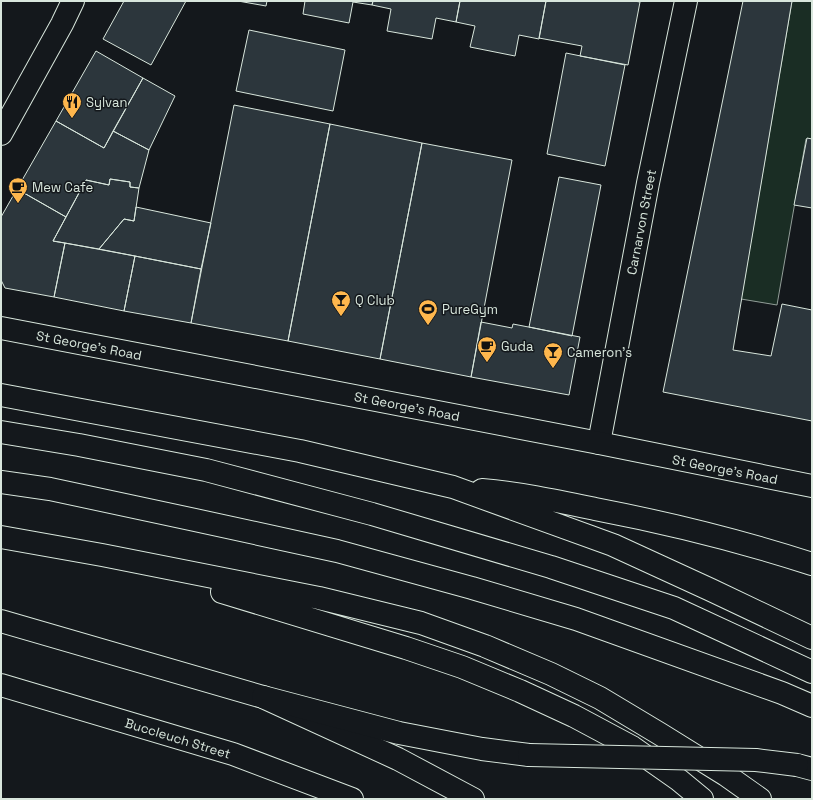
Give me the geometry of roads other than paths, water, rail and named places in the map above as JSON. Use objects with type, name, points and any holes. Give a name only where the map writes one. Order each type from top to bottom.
[{"type":"main road","points":[[1,134],[62,24],[73,1]]},
{"type":"main road","name":"Carnarvon Street","points":[[599,443],[648,183],[686,1]]},
{"type":"main road","name":"St George's Road","points":[[1,328],[599,443],[812,486]]},
{"type":"main road","points":[[1,395],[300,451],[453,487],[613,545],[812,638]]},
{"type":"main road","points":[[1,432],[86,446],[206,470],[372,514],[529,560],[674,608],[812,672]]},
{"type":"main road","points":[[1,482],[65,492],[337,551],[472,588],[576,619],[782,693],[812,706]]},
{"type":"main road","points":[[453,487],[512,492],[622,514],[687,529],[781,554],[812,564]]},
{"type":"main road","points":[[1,537],[102,555],[319,598],[421,623],[485,646],[551,674],[600,698],[726,775],[760,799]]},
{"type":"main road","points":[[102,555],[406,648],[462,667],[574,716],[632,747],[679,780],[702,799]]},
{"type":"main road","points":[[1,621],[263,697],[399,733],[482,749],[529,755],[756,760],[804,767]]},
{"type":"main road","name":"Buccleuch Street","points":[[1,685],[233,754],[352,799]]},
{"type":"main road","points":[[263,697],[398,759],[473,799]]},
{"type":"place","name":"Sylvan","points":[[72,119]]},
{"type":"place","name":"Mew Cafe","points":[[18,204]]},
{"type":"place","name":"Q Club","points":[[341,317]]},
{"type":"place","name":"PureGym","points":[[428,326]]},
{"type":"place","name":"Guda","points":[[487,363]]},
{"type":"place","name":"Cameron’s","points":[[553,369]]}]
